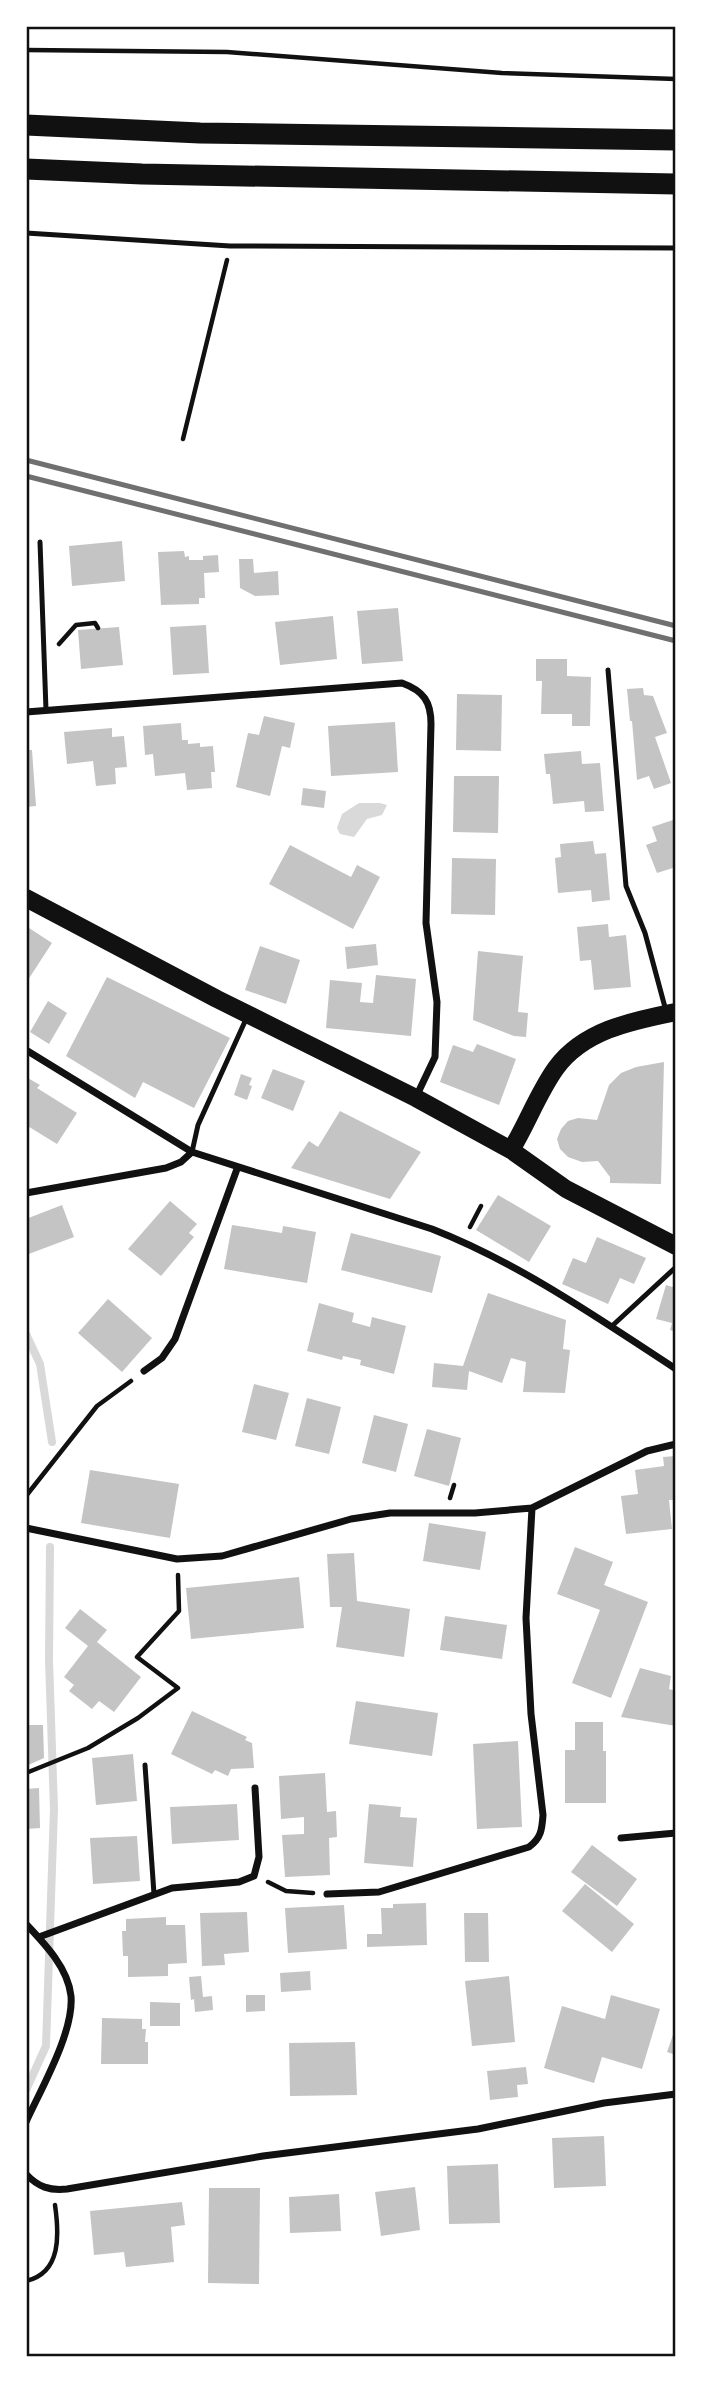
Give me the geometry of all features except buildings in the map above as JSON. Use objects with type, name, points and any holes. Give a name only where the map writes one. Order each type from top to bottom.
[{"type":"highway","points":[[26,125],[214,133],[676,139]]},
{"type":"highway","points":[[26,169],[142,174],[676,184]]},
{"type":"main road","points":[[26,898],[416,1098],[511,1150],[566,1189],[676,1246]]},
{"type":"main road","points":[[511,1150],[556,1067],[587,1040],[611,1027],[671,1013]]},
{"type":"street","points":[[26,712],[402,683],[414,687],[425,696],[431,709],[426,923],[437,1002],[435,1057],[416,1098]]},
{"type":"street","points":[[26,1050],[192,1152],[462,1241],[576,1304],[676,1369]]},
{"type":"street","points":[[26,1193],[166,1168],[192,1152]]},
{"type":"street","points":[[144,1371],[162,1358],[175,1339],[237,1168]]},
{"type":"street","points":[[26,1528],[177,1559],[222,1556],[351,1519],[390,1513],[485,1513],[531,1508],[647,1451],[676,1444]]},
{"type":"street","points":[[327,1894],[379,1892],[529,1847],[538,1840],[542,1829],[542,1804],[531,1714],[526,1618],[531,1508]]},
{"type":"street","points":[[39,1937],[154,1894],[190,1885],[239,1882],[254,1876],[259,1857],[255,1788]]},
{"type":"street","points":[[621,1838],[676,1833]]},
{"type":"street","points":[[26,1924],[57,1960],[71,1995],[66,2032],[29,2106],[26,2122]]},
{"type":"street","points":[[26,2174],[33,2182],[53,2190],[263,2156],[478,2129],[604,2103],[676,2094]]},
{"type":"lane","points":[[26,233],[230,246],[676,248]]},
{"type":"lane","points":[[40,542],[46,710]]},
{"type":"lane","points":[[608,670],[626,886],[645,933],[671,1013]]},
{"type":"lane","points":[[192,1152],[198,1125],[249,1014]]},
{"type":"lane","points":[[612,1326],[676,1267]]},
{"type":"lane","points":[[145,1765],[154,1894]]},
{"type":"path","points":[[26,50],[227,52],[502,74],[676,79]]},
{"type":"path","points":[[183,439],[230,246]]},
{"type":"path","points":[[44,660],[76,625],[95,623],[98,628]]},
{"type":"path","points":[[462,1241],[481,1206]]},
{"type":"path","points":[[26,1496],[97,1406],[144,1371]]},
{"type":"path","points":[[26,1773],[88,1748],[138,1718],[178,1688],[137,1657],[179,1611],[177,1559]]},
{"type":"path","points":[[254,1876],[286,1891],[327,1894]]},
{"type":"path","points":[[26,2281],[49,2268],[56,2252],[58,2234],[53,2190]]},
{"type":"shaded area","points":[[359,803],[387,805],[382,815],[367,819],[354,837],[340,834],[337,828],[342,814]]},
{"type":"waterway","points":[[26,1334],[40,1364],[52,1442]]},
{"type":"waterway","points":[[26,2090],[46,2046],[54,1809],[49,1660],[50,1547]]},
{"type":"railway","points":[[26,460],[676,626]]},
{"type":"railway","points":[[26,476],[676,641]]}]
